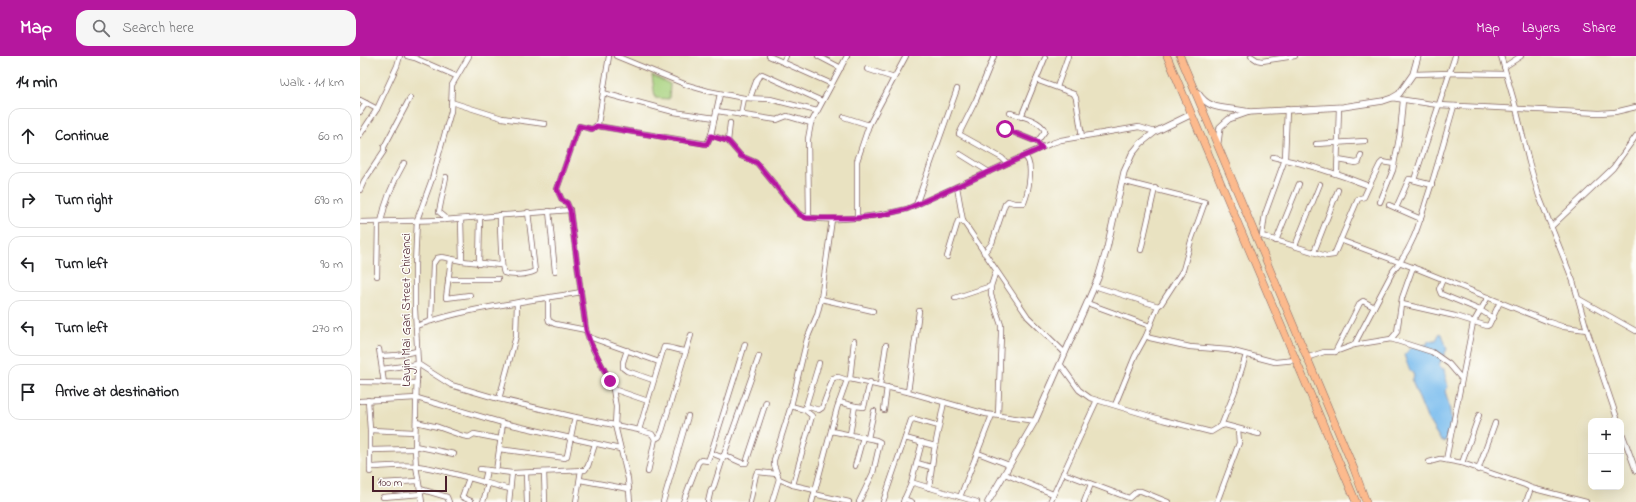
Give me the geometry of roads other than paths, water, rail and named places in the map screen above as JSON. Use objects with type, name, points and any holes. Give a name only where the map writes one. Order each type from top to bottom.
[{"type":"main road","points":[[1167,56],[1356,502]]},
{"type":"main road","points":[[1180,56],[1354,469],[1366,502]]},
{"type":"street","points":[[360,135],[377,109],[397,66],[400,56]]},
{"type":"street","points":[[407,56],[456,76]]},
{"type":"street","name":"Layin Mai Gari Street Chiranci","points":[[422,502],[416,466],[415,447],[418,364],[415,265],[418,220],[432,179],[451,111],[452,85],[469,56]]},
{"type":"street","points":[[597,126],[609,56]]},
{"type":"street","points":[[616,56],[687,85],[720,94],[776,101],[817,111]]},
{"type":"street","points":[[769,56],[832,84]]},
{"type":"street","points":[[783,62],[786,56]]},
{"type":"street","points":[[818,56],[841,68]]},
{"type":"street","points":[[809,218],[808,139],[811,123],[847,56]]},
{"type":"street","points":[[857,218],[857,161],[869,125],[906,56]]},
{"type":"street","points":[[994,56],[976,100],[959,134],[1002,158],[1008,163]]},
{"type":"street","points":[[1057,87],[1068,56]]},
{"type":"street","points":[[1251,56],[1257,60],[1296,56]]},
{"type":"street","points":[[1218,145],[1220,127],[1229,119],[1249,112],[1339,107],[1376,103],[1392,98],[1399,94],[1413,74],[1418,56]]},
{"type":"street","points":[[1414,180],[1432,130],[1438,105],[1451,73],[1455,56]]},
{"type":"street","points":[[1501,56],[1516,108],[1528,162],[1538,196],[1552,226],[1579,299],[1587,330],[1617,418]]},
{"type":"street","points":[[1504,66],[1521,56]]},
{"type":"street","points":[[1022,117],[1045,58]]},
{"type":"street","points":[[867,69],[894,78]]},
{"type":"street","points":[[741,115],[747,98],[757,79],[762,74],[822,101]]},
{"type":"street","points":[[1413,74],[1506,74]]},
{"type":"street","points":[[1036,80],[1074,94],[1076,98],[1082,136]]},
{"type":"street","points":[[1191,81],[1205,102],[1216,108],[1235,109],[1249,112]]},
{"type":"street","points":[[916,205],[957,89]]},
{"type":"street","points":[[603,93],[674,112],[715,118]]},
{"type":"street","points":[[630,502],[628,479],[615,425],[616,407],[613,389],[586,330],[570,210],[567,203],[562,200],[557,189],[579,126],[592,129],[597,126],[707,144],[711,136],[720,94]]},
{"type":"street","points":[[360,190],[364,181],[384,151],[384,147],[410,98]]},
{"type":"street","points":[[1392,98],[1438,105],[1599,113],[1614,112],[1636,107]]},
{"type":"street","points":[[360,100],[377,109]]},
{"type":"street","points":[[1380,202],[1394,164],[1400,133],[1403,100]]},
{"type":"street","points":[[451,102],[502,118],[545,124]]},
{"type":"street","points":[[360,112],[366,103]]},
{"type":"street","points":[[1354,346],[1394,270],[1401,263],[1409,249],[1432,185],[1454,106]]},
{"type":"street","points":[[1337,173],[1339,107]]},
{"type":"street","points":[[1287,109],[1285,159],[1265,214],[1262,236],[1314,252],[1331,256],[1334,255],[1358,199],[1364,196],[1380,164],[1382,162],[1394,164]]},
{"type":"street","points":[[717,110],[777,120],[787,116],[811,123]]},
{"type":"street","points":[[1010,113],[1036,122],[1044,129],[1045,131],[1037,142]]},
{"type":"street","points":[[990,501],[1035,421],[1061,365],[1094,286],[1107,248],[1124,172],[1132,154],[1141,143],[1155,132],[1192,114]]},
{"type":"street","points":[[844,117],[869,125]]},
{"type":"street","points":[[728,141],[730,123]]},
{"type":"street","points":[[711,136],[728,141],[741,156],[757,163],[766,172],[799,214],[809,218],[832,219],[882,215],[916,205],[1060,140],[1139,127],[1155,132]]},
{"type":"street","points":[[1005,129],[1037,142],[1042,148]]},
{"type":"street","points":[[1552,226],[1613,168],[1636,136]]},
{"type":"street","points":[[1316,144],[1366,141]]},
{"type":"street","points":[[960,154],[989,172]]},
{"type":"street","points":[[1338,160],[1356,163],[1359,162],[1361,155]]},
{"type":"street","points":[[984,253],[992,243],[1005,204],[1008,201],[1014,203],[1024,202],[1026,197],[1030,163],[1024,156]]},
{"type":"street","points":[[1273,157],[1306,163],[1337,173],[1369,186]]},
{"type":"street","points":[[377,276],[380,223],[393,181],[404,163]]},
{"type":"street","points":[[444,220],[445,217],[439,212],[446,177]]},
{"type":"street","points":[[1396,208],[1407,180],[1414,180],[1432,185]]},
{"type":"street","points":[[1115,405],[1158,306],[1161,304],[1183,270],[1204,202],[1155,188],[1122,181]]},
{"type":"street","points":[[1276,240],[1299,184]]},
{"type":"street","points":[[1295,246],[1320,184]]},
{"type":"street","points":[[956,187],[963,221],[984,253],[1028,317],[1066,353]]},
{"type":"street","points":[[1141,250],[1155,188]]},
{"type":"street","points":[[1314,252],[1338,190]]},
{"type":"street","points":[[1389,205],[1420,219]]},
{"type":"street","points":[[360,222],[380,223],[418,220],[444,220],[500,214],[570,210]]},
{"type":"street","points":[[548,211],[555,271]]},
{"type":"street","points":[[500,214],[503,259],[502,270],[508,275],[535,271],[528,212]]},
{"type":"street","points":[[479,264],[480,217]]},
{"type":"street","points":[[461,219],[462,261]]},
{"type":"street","points":[[772,502],[778,477],[774,460],[791,406],[807,339],[817,315],[821,299],[832,219]]},
{"type":"street","points":[[947,257],[958,221],[963,221]]},
{"type":"street","points":[[1340,240],[1413,267],[1549,322],[1564,327],[1587,330]]},
{"type":"street","points":[[431,320],[433,264],[437,258],[442,257],[479,264],[500,265],[502,263]]},
{"type":"street","points":[[451,259],[446,298],[470,295]]},
{"type":"street","points":[[1391,339],[1397,332],[1402,298],[1413,267]]},
{"type":"street","points":[[996,271],[991,286],[991,294],[1001,325],[998,415]]},
{"type":"street","points":[[448,279],[498,279]]},
{"type":"street","points":[[1443,279],[1439,289],[1441,294],[1480,310],[1493,318]]},
{"type":"street","points":[[955,298],[991,286]]},
{"type":"street","points":[[1094,286],[1158,306]]},
{"type":"street","points":[[416,326],[431,320],[478,309],[581,292]]},
{"type":"street","points":[[1446,460],[1455,421],[1461,378],[1473,323],[1488,297]]},
{"type":"street","points":[[548,298],[548,317],[550,321],[555,324],[586,330]]},
{"type":"street","points":[[821,299],[873,311]]},
{"type":"street","points":[[1579,299],[1636,331]]},
{"type":"street","points":[[1335,352],[1360,303],[1362,301],[1374,307]]},
{"type":"street","points":[[1402,304],[1455,316],[1473,323],[1488,326],[1500,302]]},
{"type":"street","points":[[499,399],[516,336],[517,303]]},
{"type":"street","points":[[1087,303],[1150,326]]},
{"type":"street","points":[[908,392],[919,311]]},
{"type":"street","points":[[648,472],[655,439],[662,432],[691,335]]},
{"type":"street","points":[[1146,336],[1190,347],[1219,349],[1274,362],[1296,360]]},
{"type":"street","points":[[589,337],[659,362]]},
{"type":"street","points":[[1306,358],[1324,352],[1335,352],[1354,346],[1391,339],[1432,352],[1449,364],[1461,378]]},
{"type":"street","points":[[812,502],[839,402],[849,380],[854,341]]},
{"type":"street","points":[[683,502],[698,463],[702,460],[708,461],[745,344]]},
{"type":"street","points":[[880,385],[886,345]]},
{"type":"street","points":[[639,430],[664,347],[672,347],[680,351],[686,351]]},
{"type":"street","points":[[379,349],[384,382]]},
{"type":"street","points":[[627,350],[623,362],[623,368],[627,371],[653,380]]},
{"type":"street","points":[[380,356],[398,355],[417,351]]},
{"type":"street","points":[[1061,365],[1079,390],[1097,400],[1170,422],[1211,432],[1221,426],[1235,391],[1246,355]]},
{"type":"street","points":[[708,502],[709,491],[713,489],[716,484],[724,456],[759,356]]},
{"type":"street","points":[[806,408],[819,363]]},
{"type":"street","points":[[382,369],[418,364],[451,384],[499,399],[575,418],[639,430],[652,434],[655,439]]},
{"type":"street","points":[[791,406],[819,410],[822,408],[833,378],[838,377],[849,380],[870,382],[992,415],[1035,421]]},
{"type":"street","points":[[360,382],[417,382]]},
{"type":"street","points":[[839,402],[864,407],[870,382]]},
{"type":"street","points":[[884,410],[887,387]]},
{"type":"street","points":[[613,389],[648,401]]},
{"type":"street","points":[[360,401],[417,398],[503,423],[620,449]]},
{"type":"street","points":[[368,400],[371,450],[370,470],[416,466],[452,472],[510,489]]},
{"type":"street","points":[[1050,502],[1079,442],[1097,400]]},
{"type":"street","points":[[711,453],[742,463],[746,462],[766,402]]},
{"type":"street","points":[[929,488],[931,467],[944,402]]},
{"type":"street","points":[[850,434],[855,406]]},
{"type":"street","points":[[793,485],[812,420],[812,416],[806,408]]},
{"type":"street","points":[[855,466],[866,438],[874,411]]},
{"type":"street","points":[[960,497],[992,415]]},
{"type":"street","points":[[1462,463],[1479,415]]},
{"type":"street","points":[[663,502],[688,416]]},
{"type":"street","points":[[499,449],[562,458],[566,456],[575,418]]},
{"type":"street","points":[[883,502],[911,420],[914,419],[939,426]]},
{"type":"street","points":[[416,422],[438,427],[463,436],[469,437],[474,434],[500,439]]},
{"type":"street","points":[[496,472],[503,423]]},
{"type":"street","points":[[1478,470],[1495,423]]},
{"type":"street","points":[[1221,426],[1259,434]]},
{"type":"street","points":[[1217,502],[1239,443],[1238,429]]},
{"type":"street","points":[[370,430],[415,432]]},
{"type":"street","points":[[831,431],[850,434],[880,442],[873,473],[859,502]]},
{"type":"street","points":[[905,438],[935,446]]},
{"type":"street","points":[[1624,438],[1636,471]]},
{"type":"street","points":[[912,502],[904,501],[911,484],[922,442]]},
{"type":"street","points":[[480,469],[512,474],[581,470],[587,468],[595,444]]},
{"type":"street","points":[[371,450],[415,447],[454,454]]},
{"type":"street","points":[[978,453],[1010,465]]},
{"type":"street","points":[[1429,462],[1440,459],[1462,463],[1531,488],[1586,502]]},
{"type":"street","points":[[917,463],[931,467]]},
{"type":"street","points":[[482,502],[487,470]]},
{"type":"street","points":[[576,502],[581,470]]},
{"type":"street","points":[[544,472],[545,502]]},
{"type":"street","points":[[750,502],[756,474],[758,472],[778,477],[793,485],[849,502]]},
{"type":"street","points":[[526,473],[528,502]]},
{"type":"street","points":[[1063,473],[1130,498],[1137,491],[1141,491],[1168,502]]},
{"type":"street","points":[[509,502],[512,474]]},
{"type":"street","points":[[1005,474],[1053,494]]},
{"type":"street","points":[[469,478],[462,497],[471,501]]},
{"type":"street","points":[[580,480],[629,490]]},
{"type":"street","points":[[382,483],[418,481]]},
{"type":"street","points":[[911,484],[914,483],[977,502]]},
{"type":"street","points":[[1084,502],[1091,484]]},
{"type":"street","points":[[1526,502],[1531,488]]},
{"type":"street","points":[[420,489],[447,497],[449,502]]},
{"type":"street","points":[[383,497],[421,494]]},
{"type":"water","points":[[1440,333],[1442,334],[1447,349],[1439,365],[1444,369],[1448,387],[1445,391],[1451,418],[1450,432],[1444,442],[1441,441],[1427,418],[1412,381],[1414,376],[1410,371],[1404,355],[1412,347],[1427,345],[1428,341],[1436,340]]}]
